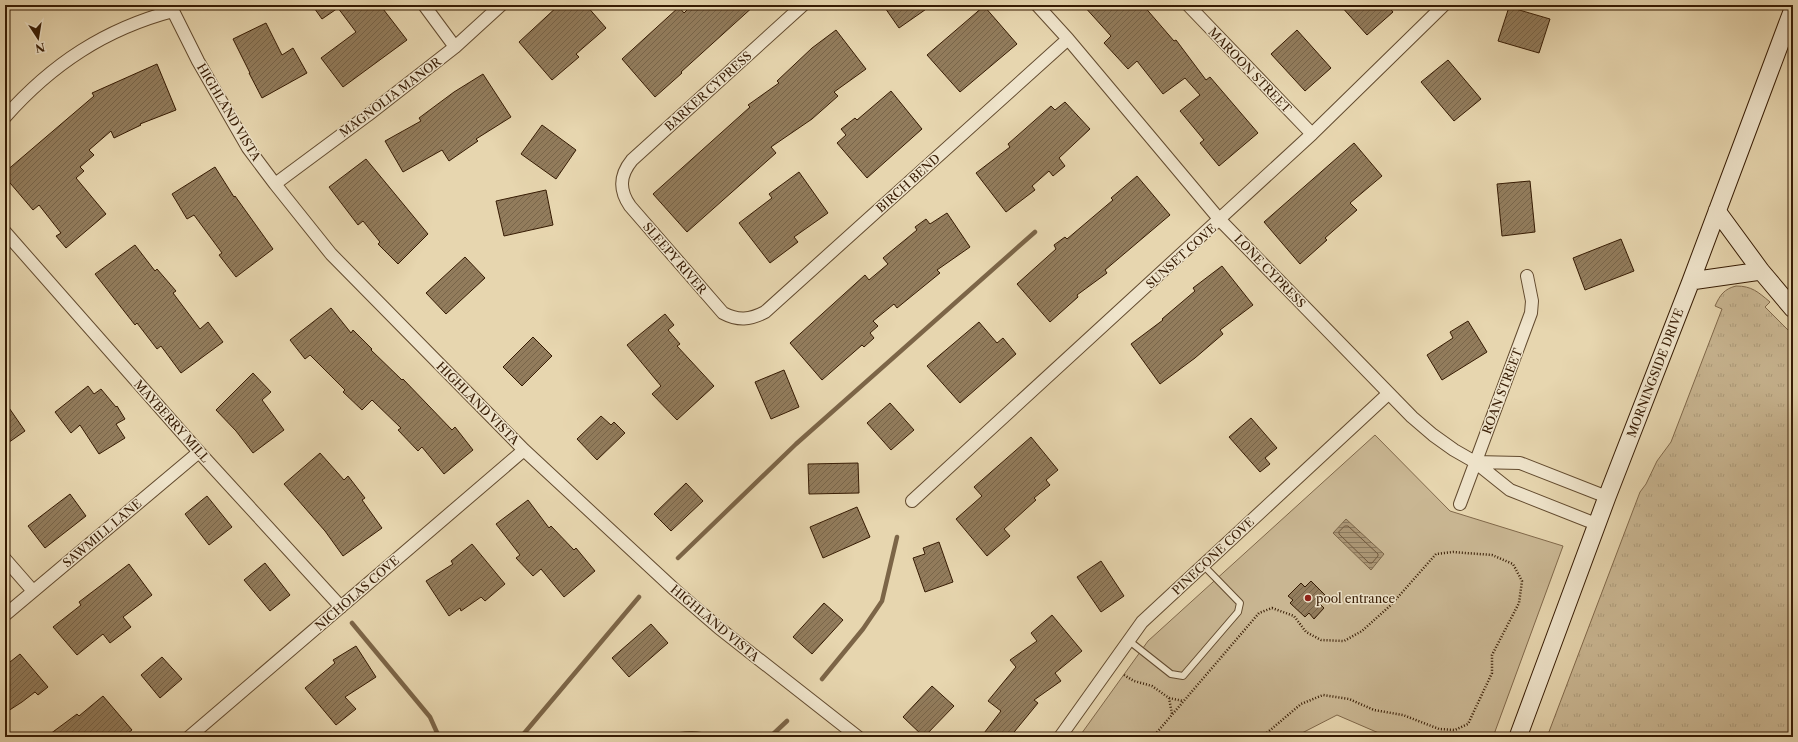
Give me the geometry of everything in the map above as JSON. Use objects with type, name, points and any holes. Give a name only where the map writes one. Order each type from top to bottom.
[{"type":"street","points":[[424,5],[455,47]]},
{"type":"street","name":"MAGNOLIA MANOR","points":[[275,184],[368,116],[455,47],[501,5]]},
{"type":"street","name":"BARKER CYPRESS","points":[[621,183],[626,167],[632,160],[803,5]]},
{"type":"street","name":"LONE CYPRESS","points":[[1037,5],[1068,39],[1220,220],[1388,394],[1433,436],[1476,462],[1510,490],[1596,524]]},
{"type":"street","name":"MAROON STREET","points":[[1188,5],[1312,134]]},
{"type":"street","name":"SUNSET COVE","points":[[912,501],[1220,220],[1312,134],[1444,5]]},
{"type":"street","points":[[5,117],[24,96],[52,71],[80,50],[112,32],[172,8]]},
{"type":"street","name":"HIGHLAND VISTA","points":[[172,8],[198,61],[248,148],[331,254],[524,450],[675,590],[713,624],[858,737]]},
{"type":"street","name":"MORNINGSIDE DRIVE","points":[[1518,737],[1606,497],[1691,281],[1793,9]]},
{"type":"street","name":"BIRCH BEND","points":[[743,319],[755,317],[765,312],[1068,39]]},
{"type":"street","name":"SLEEPY RIVER","points":[[621,183],[622,192],[630,206],[723,313],[732,318],[743,319]]},
{"type":"street","points":[[1717,211],[1761,271],[1793,309]]},
{"type":"street","name":"MAYBERRY MILL","points":[[5,232],[199,452],[341,607]]},
{"type":"street","points":[[1691,281],[1761,271]]},
{"type":"street","name":"ROAN STREET","points":[[1460,504],[1531,313],[1532,301],[1527,276]]},
{"type":"street","name":"PINECONE COVE","points":[[1060,737],[1128,640],[1150,614],[1388,394]]},
{"type":"street","name":"NICHOLAS COVE","points":[[189,737],[524,450]]},
{"type":"street","name":"SAWMILL LANE","points":[[5,615],[199,452]]},
{"type":"street","name":"LONE CYPRESS","points":[[1476,462],[1520,463],[1606,497]]},
{"type":"street","points":[[5,559],[33,591]]},
{"type":"lane","points":[[1128,640],[1171,674],[1183,676],[1238,612],[1240,603],[1203,565]]},
{"type":"path","points":[[1153,737],[1259,614],[1272,608],[1294,616],[1306,632],[1322,640],[1344,641],[1362,631],[1391,605],[1436,554],[1453,552],[1492,555],[1513,564],[1522,581],[1519,603],[1492,655],[1492,673],[1468,724],[1455,730],[1439,729],[1403,715],[1374,710],[1349,700],[1323,695],[1301,704],[1262,737]]},
{"type":"path","points":[[1124,675],[1134,682],[1152,686],[1169,698],[1183,702]]},
{"type":"path","points":[[1169,698],[1172,714]]},
{"type":"green space","points":[[1736,286],[1751,288],[1770,302],[1765,307],[1793,335],[1793,737],[1547,737],[1640,492],[1646,484],[1657,461],[1671,442],[1722,309],[1715,306],[1723,293]]},
{"type":"green space","points":[[1375,435],[1450,511],[1563,546],[1493,737],[1388,737],[1337,715],[1302,733],[1299,737],[1079,737],[1148,641]]},
{"type":"water","points":[[1346,519],[1384,554],[1371,570],[1333,533]]},
{"type":"building","points":[[312,5],[380,5],[407,40],[343,87],[321,58],[356,32],[338,8],[322,19]]},
{"type":"building","points":[[559,5],[586,5],[606,28],[576,54],[579,57],[552,80],[519,42]]},
{"type":"building","points":[[692,5],[755,5],[655,97],[622,59],[679,7],[684,13]]},
{"type":"building","points":[[883,5],[932,5],[899,28]]},
{"type":"building","points":[[1083,5],[1143,5],[1174,41],[1176,40],[1206,80],[1210,77],[1258,133],[1219,166],[1200,143],[1204,140],[1180,111],[1200,95],[1185,78],[1163,94],[1137,61],[1128,69],[1104,43],[1111,36]]},
{"type":"building","points":[[1340,5],[1387,5],[1393,12],[1367,35]]},
{"type":"building","points":[[984,6],[1017,44],[960,92],[927,55]]},
{"type":"building","points":[[1509,7],[1550,19],[1539,53],[1498,41]]},
{"type":"building","points":[[266,23],[282,55],[293,48],[307,73],[262,98],[233,39]]},
{"type":"building","points":[[836,30],[866,69],[834,92],[838,96],[812,119],[771,147],[776,153],[687,232],[653,194],[750,107],[748,105],[779,83],[777,81],[812,48]]},
{"type":"building","points":[[1297,30],[1331,68],[1305,91],[1271,54]]},
{"type":"building","points":[[1448,60],[1481,99],[1454,121],[1421,82]]},
{"type":"building","points":[[157,64],[176,110],[140,124],[141,125],[114,138],[111,131],[89,150],[94,155],[80,167],[84,171],[76,178],[106,214],[66,248],[56,236],[61,233],[39,205],[33,210],[5,177],[5,172],[94,96],[92,93]]},
{"type":"building","points":[[483,74],[511,117],[476,139],[478,141],[449,161],[442,150],[403,172],[385,141],[421,121],[419,118],[454,92]]},
{"type":"building","points":[[891,91],[922,129],[867,178],[837,143],[846,135],[841,129],[855,118],[857,120]]},
{"type":"building","points":[[1065,102],[1090,129],[1059,158],[1065,166],[1053,176],[1049,171],[1032,186],[1035,190],[1006,212],[976,173],[1010,147],[1008,144],[1051,106],[1055,110]]},
{"type":"building","points":[[542,125],[576,150],[556,179],[521,154]]},
{"type":"building","points":[[1354,143],[1382,176],[1350,203],[1357,210],[1325,238],[1327,240],[1300,264],[1264,222]]},
{"type":"building","points":[[366,159],[428,234],[398,264],[378,244],[380,242],[363,221],[358,225],[329,187]]},
{"type":"building","points":[[215,167],[234,197],[235,196],[273,249],[236,277],[219,255],[222,253],[194,215],[187,219],[172,194]]},
{"type":"building","points":[[799,172],[828,213],[794,237],[798,242],[770,263],[739,223],[772,198],[769,194]]},
{"type":"building","points":[[1137,176],[1170,215],[1105,270],[1107,273],[1077,295],[1078,297],[1050,322],[1017,284],[1056,249],[1054,245],[1065,237],[1067,239],[1113,200],[1111,198]]},
{"type":"building","points":[[1530,181],[1535,232],[1502,236],[1497,184]]},
{"type":"building","points":[[546,190],[553,225],[504,236],[496,201]]},
{"type":"building","points":[[947,213],[970,247],[937,270],[940,273],[897,308],[894,304],[873,321],[878,326],[870,333],[874,338],[864,347],[862,345],[822,380],[790,343],[865,275],[869,280],[888,264],[883,258],[917,230],[915,227],[926,219],[930,224]]},
{"type":"building","points":[[1621,239],[1634,271],[1585,290],[1573,258]]},
{"type":"building","points":[[135,245],[155,271],[157,269],[176,291],[173,293],[200,329],[208,322],[223,342],[181,373],[161,346],[157,349],[137,323],[135,325],[95,274]]},
{"type":"building","points":[[465,257],[485,278],[446,314],[426,293]]},
{"type":"building","points":[[1222,266],[1253,305],[1220,330],[1223,334],[1195,358],[1160,384],[1131,344],[1163,320],[1162,319],[1195,291],[1193,288]]},
{"type":"building","points":[[331,308],[351,333],[353,330],[372,349],[371,350],[402,380],[403,379],[452,430],[455,427],[473,450],[444,474],[422,447],[418,451],[398,430],[401,428],[372,400],[362,410],[343,392],[345,390],[310,355],[305,359],[290,340]]},
{"type":"building","points":[[665,314],[674,325],[668,330],[680,344],[677,346],[714,386],[677,420],[652,394],[661,386],[627,345]]},
{"type":"building","points":[[1468,321],[1487,352],[1442,380],[1427,355],[1453,338],[1450,332]]},
{"type":"building","points":[[979,322],[997,343],[1003,338],[1016,354],[960,403],[927,366]]},
{"type":"building","points":[[533,337],[552,356],[522,386],[503,367]]},
{"type":"building","points":[[784,370],[799,407],[771,419],[755,382]]},
{"type":"building","points":[[253,373],[271,392],[262,400],[284,430],[253,453],[236,431],[216,410]]},
{"type":"building","points":[[88,386],[94,394],[101,389],[116,407],[117,406],[125,419],[116,424],[125,438],[99,454],[80,425],[71,433],[55,412]]},
{"type":"building","points":[[5,402],[25,431],[5,445]]},
{"type":"building","points":[[890,403],[914,430],[891,450],[867,423]]},
{"type":"building","points":[[601,416],[611,425],[614,422],[625,433],[597,460],[577,439]]},
{"type":"building","points":[[1251,418],[1277,448],[1265,458],[1270,464],[1260,472],[1229,437]]},
{"type":"building","points":[[1031,437],[1058,470],[1046,480],[1050,485],[1034,498],[1036,500],[1004,529],[1010,536],[987,556],[956,519],[982,496],[974,487]]},
{"type":"building","points":[[320,453],[344,480],[348,476],[365,498],[362,500],[382,528],[343,556],[325,531],[284,484]]},
{"type":"building","points":[[858,463],[859,493],[809,494],[808,464]]},
{"type":"building","points":[[686,483],[703,501],[671,531],[654,514]]},
{"type":"building","points":[[70,494],[86,516],[45,548],[28,526]]},
{"type":"building","points":[[207,496],[232,527],[209,545],[185,514]]},
{"type":"building","points":[[528,500],[549,528],[551,526],[574,550],[576,548],[595,571],[564,597],[541,569],[533,576],[516,558],[520,555],[496,524]]},
{"type":"building","points":[[857,507],[870,537],[823,558],[810,527]]},
{"type":"building","points":[[939,542],[953,582],[925,592],[913,558],[925,554],[923,548]]},
{"type":"building","points":[[472,544],[505,584],[485,601],[481,597],[461,611],[460,608],[449,616],[426,581],[453,564],[451,561]]},
{"type":"building","points":[[1101,561],[1124,596],[1101,612],[1077,577]]},
{"type":"building","points":[[265,563],[290,595],[270,611],[244,580]]},
{"type":"building","points":[[129,564],[152,595],[123,617],[131,627],[110,643],[103,634],[77,655],[53,627],[81,605],[79,602]]},
{"type":"building","name":"pool entrance","points":[[1311,581],[1326,596],[1319,603],[1324,608],[1314,619],[1309,613],[1305,617],[1290,603],[1293,600],[1288,596],[1301,583],[1305,587]]},
{"type":"building","points":[[824,603],[843,620],[812,654],[793,637]]},
{"type":"building","points":[[1052,615],[1082,651],[1055,673],[1061,681],[1034,700],[1038,703],[1010,737],[981,737],[1001,711],[988,701],[1016,667],[1010,660],[1037,641],[1031,633]]},
{"type":"building","points":[[651,624],[668,643],[629,677],[612,658]]},
{"type":"building","points":[[356,646],[376,677],[345,697],[356,709],[336,725],[305,688],[335,663],[333,660]]},
{"type":"building","points":[[20,654],[48,687],[38,695],[35,692],[5,713],[5,666]]},
{"type":"building","points":[[162,657],[182,679],[160,698],[141,675]]},
{"type":"building","points":[[932,686],[954,706],[924,737],[903,717]]},
{"type":"building","points":[[103,696],[132,730],[123,737],[46,737],[77,714],[79,716]]},
{"type":"waterway","points":[[678,558],[796,444],[1035,232]]},
{"type":"waterway","points":[[822,679],[863,629],[882,601],[897,537]]},
{"type":"waterway","points":[[521,737],[639,597]]},
{"type":"waterway","points":[[352,623],[430,717],[439,737]]},
{"type":"waterway","points":[[770,737],[787,721]]},
{"type":"waterway","points":[[670,737],[692,733],[714,737]]},
{"type":"place","name":"pool entrance","points":[[1308,598]]}]
